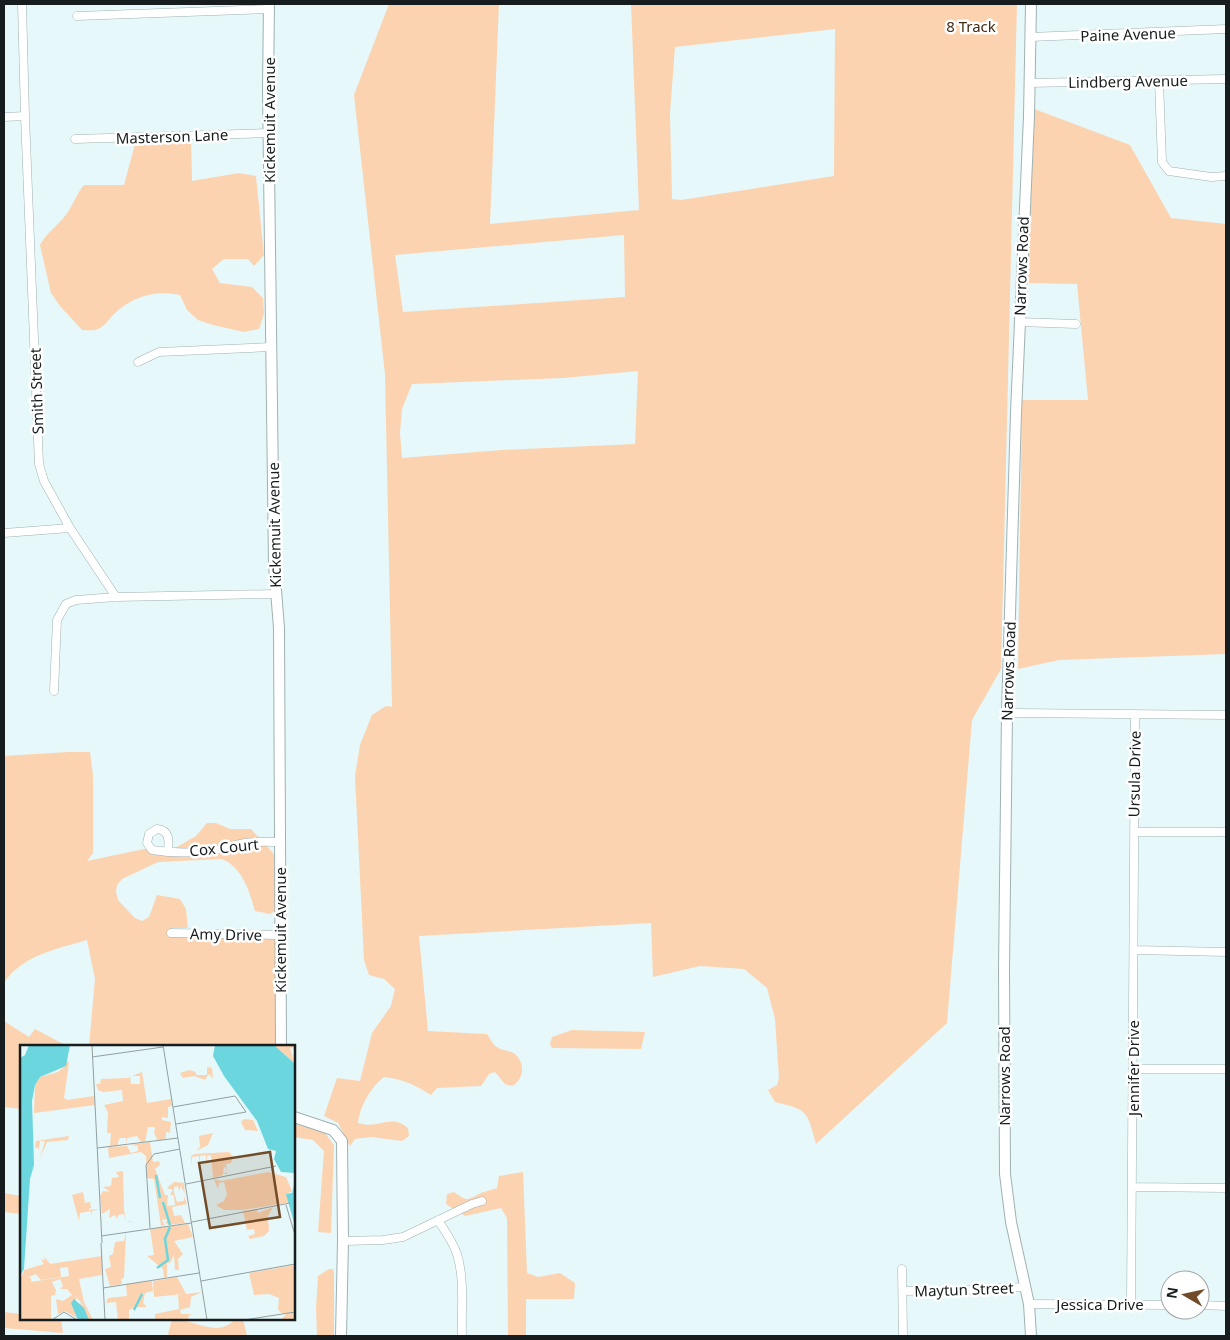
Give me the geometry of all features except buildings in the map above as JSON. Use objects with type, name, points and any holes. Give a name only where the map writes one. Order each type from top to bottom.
[{"type":"street","name":"Smith Street","points":[[22,4],[39,464],[44,481],[70,528],[116,597]]},
{"type":"street","name":"Narrows Road","points":[[1031,4],[1007,714],[1004,969],[1005,1174],[1011,1222],[1029,1304],[1032,1336]]},
{"type":"street","points":[[77,16],[269,6]]},
{"type":"street","name":"Kickemuit Avenue","points":[[269,6],[275,594],[279,628],[281,1045]]},
{"type":"street","name":"Paine Avenue","points":[[1030,37],[1226,29]]},
{"type":"street","name":"Lindberg Avenue","points":[[1029,83],[1226,79]]},
{"type":"street","points":[[1159,80],[1162,162],[1166,169],[1211,177],[1226,176]]},
{"type":"street","points":[[4,117],[25,116]]},
{"type":"street","name":"Masterson Lane","points":[[75,139],[269,133]]},
{"type":"street","points":[[1019,322],[1076,324]]},
{"type":"street","points":[[138,362],[159,352],[272,347]]},
{"type":"street","points":[[4,533],[70,528]]},
{"type":"street","points":[[54,691],[57,620],[60,611],[70,602],[116,597],[275,594]]},
{"type":"street","name":"Ursula Drive","points":[[1007,714],[1226,715]]},
{"type":"street","name":"Ursula Drive","points":[[1135,714],[1134,832],[1226,832]]},
{"type":"street","name":"Jennifer Drive","points":[[1131,1304],[1134,1069],[1134,832]]},
{"type":"street","name":"Cox Court","points":[[168,851],[210,851],[247,843],[280,842]]},
{"type":"street","name":"Amy Drive","points":[[171,933],[280,935]]},
{"type":"street","points":[[1134,950],[1226,952]]},
{"type":"street","points":[[1134,1069],[1226,1069]]},
{"type":"street","points":[[295,1117],[333,1130],[342,1141],[343,1241],[341,1336]]},
{"type":"street","points":[[1132,1187],[1226,1188]]},
{"type":"street","points":[[343,1241],[403,1237],[482,1201]]},
{"type":"street","points":[[438,1220],[450,1238],[460,1267],[462,1336]]},
{"type":"street","points":[[902,1268],[904,1291],[903,1336]]},
{"type":"street","name":"Maytun Street","points":[[904,1291],[1025,1287]]},
{"type":"street","name":"Jessica Drive","points":[[1029,1304],[1160,1305]]},
{"type":"street","points":[[1210,1305],[1226,1306]]},
{"type":"green space","name":"8 Track","points":[[389,4],[499,4],[490,224],[639,210],[631,4],[1017,4],[1001,669],[972,720],[947,1023],[816,1144],[811,1125],[805,1114],[794,1107],[775,1102],[768,1090],[777,1085],[779,1078],[775,1019],[767,988],[744,969],[700,966],[653,977],[651,923],[419,936],[428,1031],[487,1034],[496,1046],[512,1052],[519,1059],[522,1072],[519,1080],[512,1086],[505,1084],[495,1072],[489,1074],[481,1086],[437,1088],[431,1095],[409,1083],[384,1077],[367,1097],[358,1123],[372,1125],[396,1122],[402,1124],[408,1128],[409,1136],[402,1141],[371,1137],[355,1139],[350,1146],[338,1123],[324,1116],[337,1078],[360,1081],[372,1033],[391,1006],[395,989],[384,979],[369,975],[364,960],[355,776],[360,745],[372,715],[386,706],[392,707],[385,374],[354,95]],"holes":[[[835,29],[834,176],[681,200],[672,199],[670,113],[675,47]],[[624,235],[625,297],[403,312],[395,255]],[[638,371],[635,444],[502,450],[402,458],[400,433],[402,409],[412,384],[563,378]]]},
{"type":"green space","points":[[1029,107],[1130,145],[1171,218],[1226,224],[1226,654],[1059,660],[1018,669],[1022,400],[1088,400],[1077,284],[1028,283]]},
{"type":"green space","points":[[191,137],[192,181],[239,173],[256,176],[264,255],[254,266],[248,259],[224,259],[212,269],[220,283],[252,287],[263,298],[264,314],[259,329],[244,332],[198,320],[187,310],[180,295],[162,293],[145,296],[130,302],[98,329],[82,330],[51,293],[40,245],[68,212],[84,185],[124,185],[135,144],[154,139]]},
{"type":"green space","points":[[90,752],[93,775],[93,853],[87,861],[144,849],[175,848],[196,836],[207,823],[216,823],[230,829],[251,829],[274,854],[279,895],[277,910],[270,914],[255,911],[248,888],[240,874],[222,859],[158,862],[122,879],[117,885],[116,892],[118,900],[135,918],[142,921],[149,917],[157,895],[180,899],[186,909],[188,928],[172,928],[170,935],[276,939],[275,1045],[89,1045],[95,979],[87,940],[52,950],[30,959],[12,973],[4,983],[4,756]]},
{"type":"green space","points":[[4,1021],[29,1037],[35,1029],[65,1045],[20,1045],[20,1109],[4,1107]]},
{"type":"green space","points":[[572,1030],[645,1032],[641,1049],[552,1048],[550,1044],[552,1037]]},
{"type":"green space","points":[[295,1124],[318,1129],[325,1133],[334,1145],[331,1233],[318,1232],[324,1151],[313,1140],[295,1137]]},
{"type":"green space","points":[[523,1172],[527,1273],[538,1277],[560,1273],[575,1283],[574,1299],[526,1299],[526,1336],[508,1336],[507,1218],[501,1208],[465,1216],[446,1204],[447,1194],[454,1192],[467,1199],[497,1188],[499,1176]]},
{"type":"green space","points":[[4,1193],[20,1196],[20,1214],[4,1212]]},
{"type":"green space","points":[[329,1269],[333,1269],[334,1273],[334,1336],[317,1336],[318,1276]]},
{"type":"green space","points":[[4,1312],[20,1314],[20,1320],[61,1320],[63,1333],[4,1328]]},
{"type":"green space","points":[[172,1320],[180,1320],[213,1328],[228,1325],[234,1320],[243,1320],[247,1336],[170,1336],[168,1334]]}]
